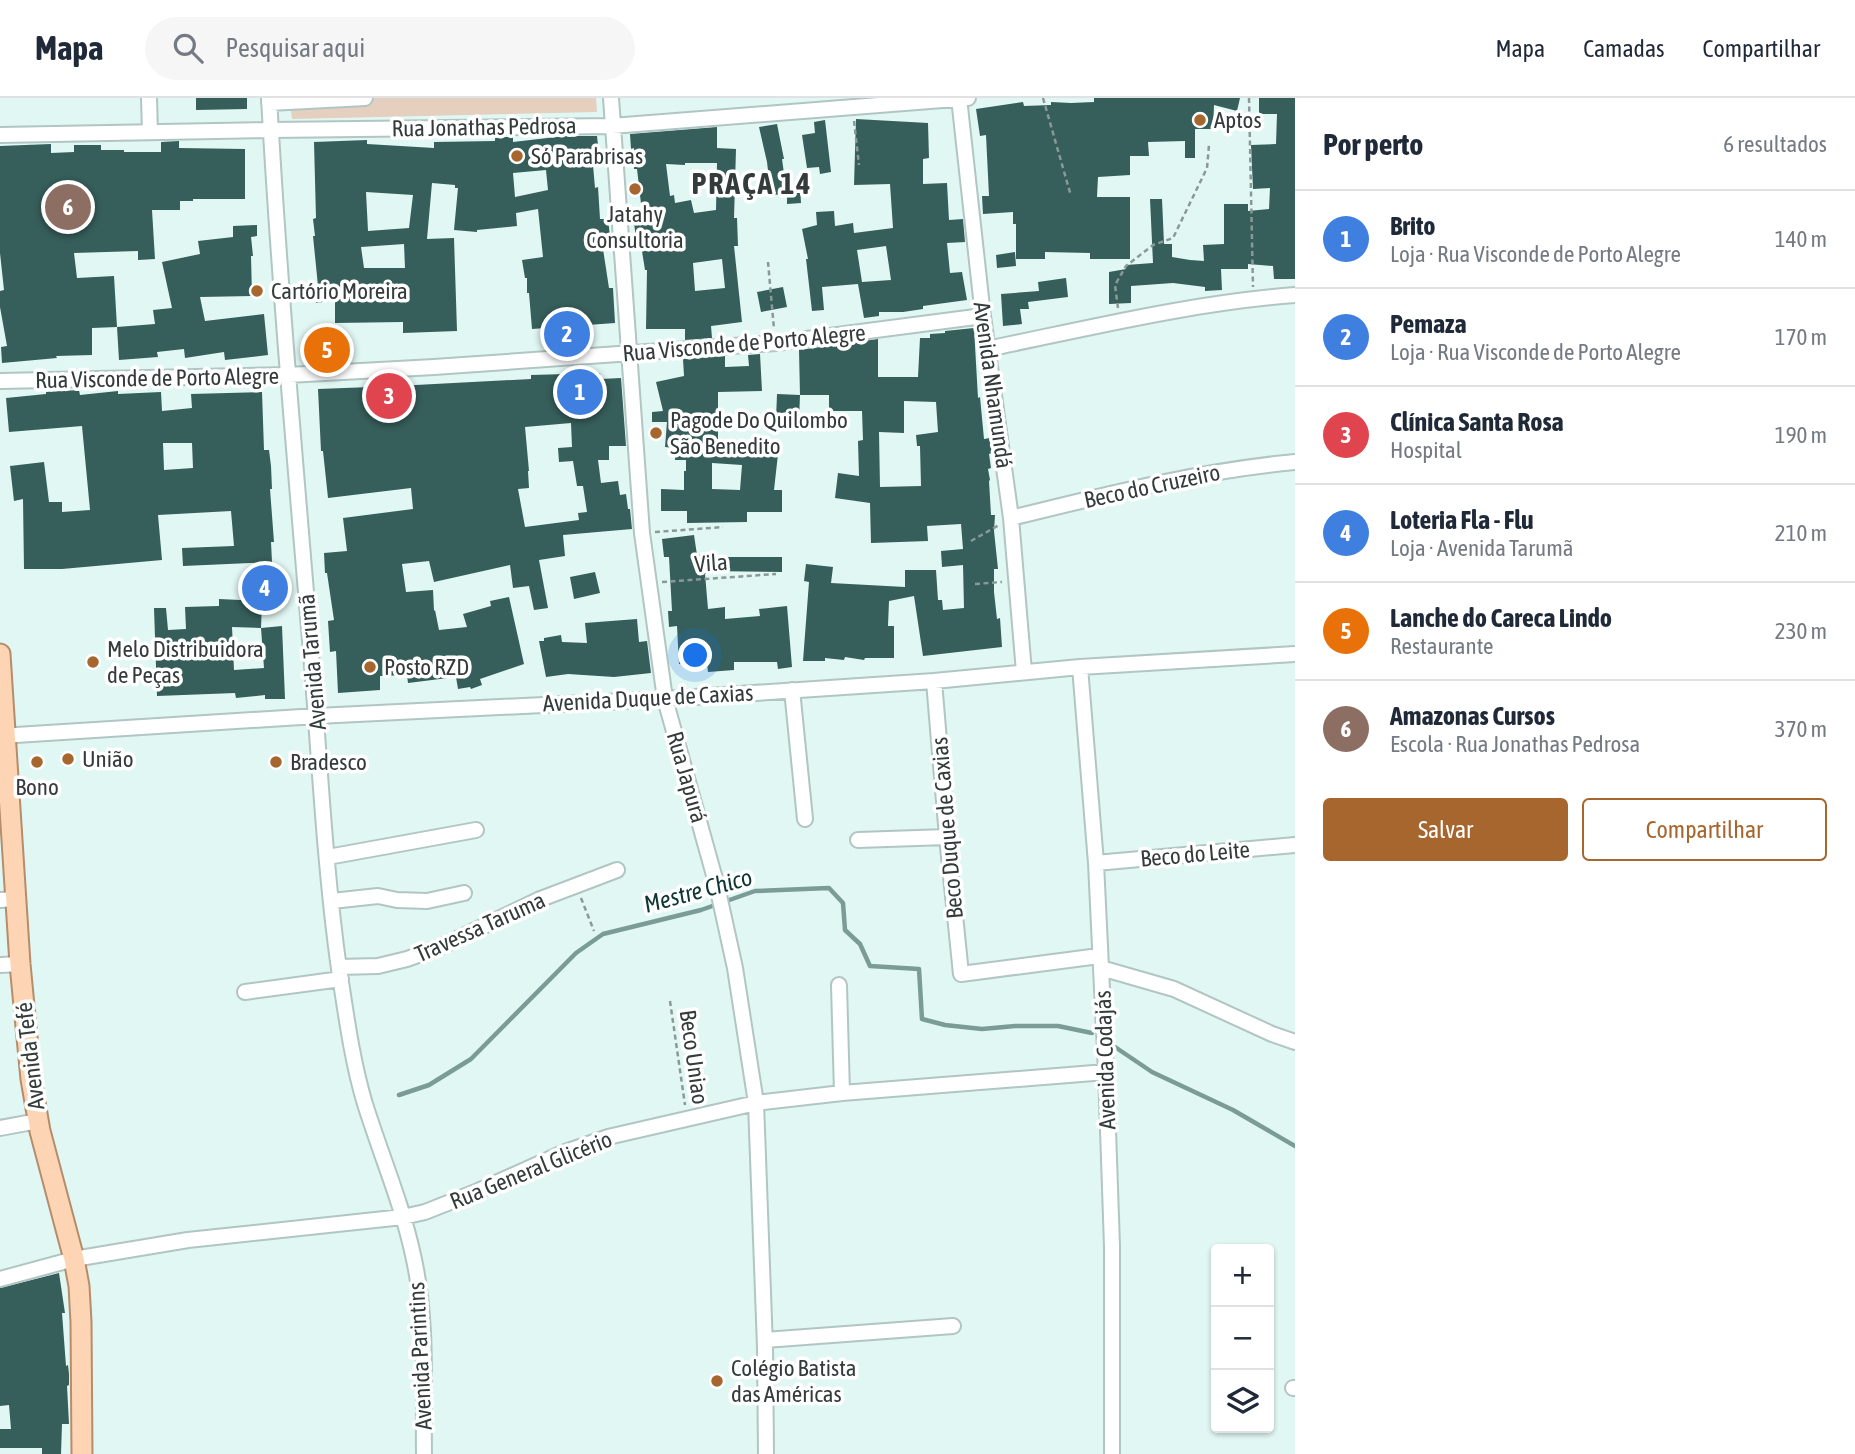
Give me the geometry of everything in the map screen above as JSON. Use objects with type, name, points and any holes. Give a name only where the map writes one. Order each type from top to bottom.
[{"type":"main road","name":"Avenida Tefé","points":[[0,654],[8,900],[20,964],[31,1079],[38,1121],[75,1259],[81,1322],[82,1454]]},
{"type":"street","points":[[149,98],[150,132]]},
{"type":"street","points":[[269,100],[365,98]]},
{"type":"street","name":"Rua Japurá","points":[[611,98],[628,354],[648,583],[665,699],[718,886],[735,968],[756,1104],[765,1340],[766,1454]]},
{"type":"street","name":"Avenida Nhamundá","points":[[959,98],[987,349],[1011,518],[1024,672]]},
{"type":"street","name":"Rua Jonathas Pedrosa","points":[[0,135],[612,126],[968,98]]},
{"type":"street","name":"Avenida Tarumã","points":[[269,100],[288,375],[340,973],[364,1101],[403,1217]]},
{"type":"street","points":[[987,349],[1186,308],[1295,295]]},
{"type":"street","name":"Rua Visconde de Porto Alegre","points":[[0,381],[288,375],[628,354],[776,343],[983,316]]},
{"type":"street","name":"Beco do Cruzeiro","points":[[1011,518],[1158,482],[1245,467],[1295,462]]},
{"type":"street","name":"Avenida Duque de Caxias","points":[[3,736],[317,716],[665,699],[934,681],[1080,667],[1295,654]]},
{"type":"street","name":"Avenida Codajás","points":[[1080,667],[1096,863],[1105,1072],[1112,1246],[1112,1454]]},
{"type":"street","name":"Beco Duque de Caxias","points":[[934,681],[961,974],[1100,962]]},
{"type":"street","points":[[792,690],[805,819]]},
{"type":"street","points":[[328,858],[476,830]]},
{"type":"street","points":[[858,840],[947,837]]},
{"type":"street","name":"Beco do Leite","points":[[1096,863],[1295,845]]},
{"type":"street","name":"Travessa Taruma","points":[[245,992],[407,959],[440,947],[538,900],[617,870]]},
{"type":"street","points":[[332,901],[378,897],[427,901],[464,893]]},
{"type":"street","points":[[1100,962],[1174,989],[1295,1042]]},
{"type":"street","points":[[0,965],[20,964]]},
{"type":"street","points":[[839,985],[842,1093]]},
{"type":"street","name":"Rua General Glicério","points":[[0,1279],[75,1259],[188,1240],[403,1217],[425,1212],[565,1152],[608,1137],[756,1104],[842,1093],[1105,1072]]},
{"type":"street","points":[[0,1128],[38,1121]]},
{"type":"street","name":"Avenida Parintins","points":[[403,1217],[414,1256],[419,1291],[424,1454]]},
{"type":"street","points":[[765,1340],[953,1326]]},
{"type":"path","points":[[1043,98],[1071,196]]},
{"type":"path","points":[[1249,98],[1253,298]]},
{"type":"path","points":[[852,107],[859,165]]},
{"type":"path","points":[[1119,322],[1115,285],[1126,265],[1153,245],[1173,238],[1207,167],[1209,145]]},
{"type":"path","points":[[768,262],[776,343]]},
{"type":"path","points":[[971,541],[1011,518]]},
{"type":"path","name":"Vila","points":[[642,533],[723,527]]},
{"type":"path","name":"Vila","points":[[648,583],[776,574]]},
{"type":"path","points":[[975,584],[1016,581]]},
{"type":"path","points":[[576,886],[594,931]]},
{"type":"path","name":"Beco Uniao","points":[[670,1001],[687,1119]]},
{"type":"shaded area","points":[[289,98],[596,98],[597,112],[292,119]]},
{"type":"building","points":[[196,98],[247,98],[247,109],[196,110]]},
{"type":"building","points":[[1094,98],[1240,98],[1237,111],[1214,105],[1213,129],[1195,129],[1195,158],[1185,158],[1185,141],[1148,142],[1149,156],[1130,156],[1130,175],[1098,177],[1097,197],[1130,197],[1130,259],[1090,259],[1090,253],[1045,252],[1045,259],[1016,259],[1016,224],[1013,224],[1013,212],[983,214],[982,196],[989,196],[986,135],[980,136],[976,109],[1023,102],[1024,106],[1051,105],[1051,102],[1094,102]]},
{"type":"building","points":[[1259,98],[1295,98],[1295,279],[1274,279],[1273,266],[1248,264],[1248,269],[1221,269],[1222,290],[1205,291],[1205,287],[1173,283],[1131,286],[1131,303],[1109,304],[1109,272],[1126,269],[1126,265],[1153,263],[1150,199],[1162,199],[1164,244],[1172,244],[1172,257],[1190,260],[1204,261],[1203,245],[1224,244],[1224,204],[1248,204],[1248,211],[1269,209],[1270,188],[1253,189],[1251,145],[1276,144],[1277,114],[1259,114]]},
{"type":"building","points":[[856,119],[928,123],[929,158],[923,159],[923,184],[947,183],[949,220],[963,219],[965,242],[947,243],[950,273],[962,272],[967,300],[923,306],[923,309],[903,312],[879,312],[879,316],[864,318],[858,284],[822,287],[824,310],[812,311],[808,259],[802,229],[817,225],[816,212],[834,211],[835,226],[853,223],[854,233],[893,228],[890,184],[854,185]],"holes":[[[886,246],[891,280],[862,282],[857,250]]]},
{"type":"building","points":[[825,120],[831,172],[820,174],[819,167],[807,168],[802,135],[815,133],[814,122]]},
{"type":"building","points":[[777,124],[786,188],[800,187],[801,203],[787,204],[787,194],[771,195],[759,127]]},
{"type":"building","points":[[717,127],[717,148],[736,149],[734,218],[737,218],[738,246],[734,246],[742,322],[711,326],[712,338],[685,340],[685,329],[646,329],[647,270],[641,245],[637,245],[634,223],[643,221],[630,134]],"holes":[[[717,163],[716,210],[694,213],[691,200],[675,203],[674,195],[670,196],[666,164]],[[722,259],[725,288],[695,291],[693,263]]]},
{"type":"building","points":[[565,136],[597,136],[600,164],[593,165],[595,188],[598,187],[600,219],[608,219],[611,236],[612,248],[603,249],[609,288],[613,288],[615,323],[532,329],[527,278],[522,260],[543,257],[538,209],[516,213],[517,226],[477,232],[454,230],[458,188],[455,188],[455,185],[432,183],[427,239],[454,238],[457,331],[403,333],[403,322],[335,323],[335,300],[316,303],[315,287],[318,286],[313,236],[313,219],[316,218],[314,142],[367,140],[367,144],[434,148],[434,142],[495,141],[495,137],[513,137],[513,142]],"holes":[[[546,170],[548,190],[515,197],[513,173]],[[366,192],[413,195],[409,228],[368,231]],[[404,244],[405,268],[364,268],[361,247]]]},
{"type":"building","points":[[179,141],[179,148],[245,149],[245,199],[193,199],[180,201],[180,210],[152,210],[155,259],[138,260],[138,251],[74,253],[77,278],[114,276],[117,327],[92,328],[92,355],[56,356],[57,358],[2,363],[1,347],[7,346],[0,307],[0,291],[4,290],[0,253],[0,146],[51,144],[51,153],[74,152],[74,145],[101,145],[101,150],[124,152],[161,152],[161,142]]},
{"type":"building","points":[[257,225],[257,236],[251,237],[252,296],[200,297],[205,321],[264,314],[268,355],[225,360],[224,352],[185,358],[184,349],[157,352],[158,357],[119,360],[117,327],[155,324],[153,310],[172,308],[162,262],[200,254],[198,241],[233,237],[233,226]]},
{"type":"building","points":[[1015,252],[1016,266],[997,268],[996,255]]},
{"type":"building","points":[[1066,278],[1068,297],[1028,302],[1029,309],[1020,309],[1022,324],[1003,326],[1001,294],[1039,291],[1038,282]]},
{"type":"building","points":[[783,287],[787,307],[761,312],[757,292]]},
{"type":"building","points":[[335,327],[337,354],[314,356],[312,329]]},
{"type":"building","points":[[974,328],[978,398],[980,397],[984,439],[990,438],[992,453],[989,454],[991,468],[988,469],[991,515],[995,515],[998,569],[994,569],[994,592],[997,619],[1000,618],[1002,647],[923,656],[914,596],[889,601],[888,626],[894,626],[894,658],[864,660],[845,657],[844,660],[825,658],[825,661],[803,661],[809,582],[804,581],[806,564],[833,567],[831,583],[905,587],[905,570],[936,570],[938,600],[942,600],[943,610],[964,608],[963,565],[942,567],[941,551],[963,549],[961,524],[927,526],[928,541],[871,543],[870,503],[835,498],[838,473],[859,476],[858,441],[863,440],[862,411],[829,411],[829,395],[800,395],[799,350],[878,339],[878,377],[918,377],[920,338],[930,338],[930,334]],"holes":[[[904,401],[936,402],[938,432],[916,435],[917,446],[920,446],[921,486],[880,487],[879,432],[904,433]]]},
{"type":"building","points":[[760,354],[762,391],[718,392],[718,444],[730,445],[730,449],[778,454],[774,490],[782,490],[782,512],[747,512],[747,522],[687,523],[687,511],[661,511],[661,489],[684,490],[686,460],[675,460],[675,448],[665,447],[667,422],[652,422],[652,412],[663,411],[656,382],[684,376],[683,359],[725,356],[725,367],[749,366],[748,355]],"holes":[[[712,463],[742,465],[740,490],[712,489]]]},
{"type":"building","points":[[600,373],[601,379],[621,378],[626,446],[609,446],[609,460],[598,460],[601,483],[618,481],[620,495],[626,494],[632,529],[563,535],[565,556],[539,560],[548,608],[534,610],[529,586],[513,588],[510,565],[434,582],[429,561],[402,564],[406,592],[433,590],[434,611],[439,630],[467,627],[463,614],[491,606],[490,601],[509,597],[524,664],[480,679],[482,685],[471,689],[458,689],[456,677],[408,683],[407,675],[380,676],[380,690],[338,693],[336,651],[330,652],[328,621],[334,620],[324,553],[347,551],[343,518],[413,509],[411,488],[328,498],[321,451],[318,389],[371,387],[371,391],[397,389],[397,386],[531,379],[531,375]],"holes":[[[571,423],[572,447],[558,448],[559,462],[573,461],[577,486],[583,486],[587,512],[578,513],[579,520],[525,527],[518,489],[529,488],[525,427]]]},
{"type":"building","points":[[79,390],[80,395],[118,391],[118,394],[161,392],[162,411],[192,408],[191,394],[262,392],[264,450],[269,450],[271,466],[274,542],[271,542],[272,562],[183,566],[182,548],[234,546],[231,511],[158,515],[162,560],[62,569],[24,569],[23,499],[14,501],[10,466],[44,462],[49,502],[62,502],[62,512],[90,510],[82,426],[9,432],[6,398]],"holes":[[[163,443],[192,443],[193,468],[164,470]]]},
{"type":"building","points":[[777,394],[800,395],[799,421],[776,420]]},
{"type":"building","points":[[694,535],[697,555],[782,557],[782,572],[710,571],[711,574],[705,574],[708,609],[725,607],[725,619],[760,616],[759,609],[787,606],[792,667],[778,669],[777,662],[734,662],[734,670],[708,672],[707,663],[679,664],[677,626],[669,627],[668,611],[672,611],[669,557],[664,557],[662,539]]},
{"type":"building","points":[[595,572],[600,593],[574,599],[570,577]]},
{"type":"building","points":[[219,599],[262,601],[261,628],[282,626],[285,699],[265,699],[265,695],[236,698],[235,693],[157,696],[154,608],[166,608],[168,630],[186,629],[185,607],[219,606]],"holes":[[[232,627],[261,628],[264,668],[234,670]]]},
{"type":"building","points":[[637,619],[639,642],[647,641],[651,673],[614,677],[568,674],[546,677],[539,641],[561,635],[562,642],[587,643],[585,623]]},
{"type":"building","points":[[59,1273],[65,1313],[62,1313],[66,1366],[68,1365],[69,1374],[69,1424],[62,1424],[61,1454],[42,1454],[42,1448],[0,1448],[0,1429],[11,1429],[9,1405],[0,1406],[0,1288]]},
{"type":"waterway","name":"Mestre Chico","points":[[399,1095],[429,1085],[471,1059],[576,953],[603,934],[701,910],[755,891],[829,888],[843,903],[845,930],[860,944],[870,966],[919,969],[922,1019],[945,1025],[982,1029],[1058,1026],[1092,1033]]},
{"type":"waterway","name":"Mestre Chico","points":[[1115,1047],[1152,1072],[1233,1110],[1295,1146]]},
{"type":"place","name":"Aptos","points":[[1200,120]]},
{"type":"place","name":"Só Parabrisas","points":[[517,156]]},
{"type":"place","name":"Jatahy Consultoria","points":[[635,189]]},
{"type":"place","name":"Amazonas Cursos","points":[[68,207]]},
{"type":"place","name":"Cartório Moreira","points":[[257,291]]},
{"type":"place","name":"Pemaza","points":[[567,334]]},
{"type":"place","name":"Lanche do Careca Lindo","points":[[327,350]]},
{"type":"place","name":"Brito","points":[[580,392]]},
{"type":"place","name":"Clínica Santa Rosa","points":[[389,396]]},
{"type":"place","name":"Pagode Do Quilombo São Benedito","points":[[656,433]]},
{"type":"place","name":"Loteria Fla - Flu","points":[[265,588]]},
{"type":"place","name":"Melo Distribuidora de Peças","points":[[93,662]]},
{"type":"place","name":"Posto RZD","points":[[370,667]]},
{"type":"place","name":"União","points":[[68,759]]},
{"type":"place","name":"Bono","points":[[37,762]]},
{"type":"place","name":"Bradesco","points":[[276,762]]},
{"type":"place","name":"Colégio Batista das Américas","points":[[717,1381]]},
{"type":"district","name":"PRAÇA 14","points":[[752,184]]}]
